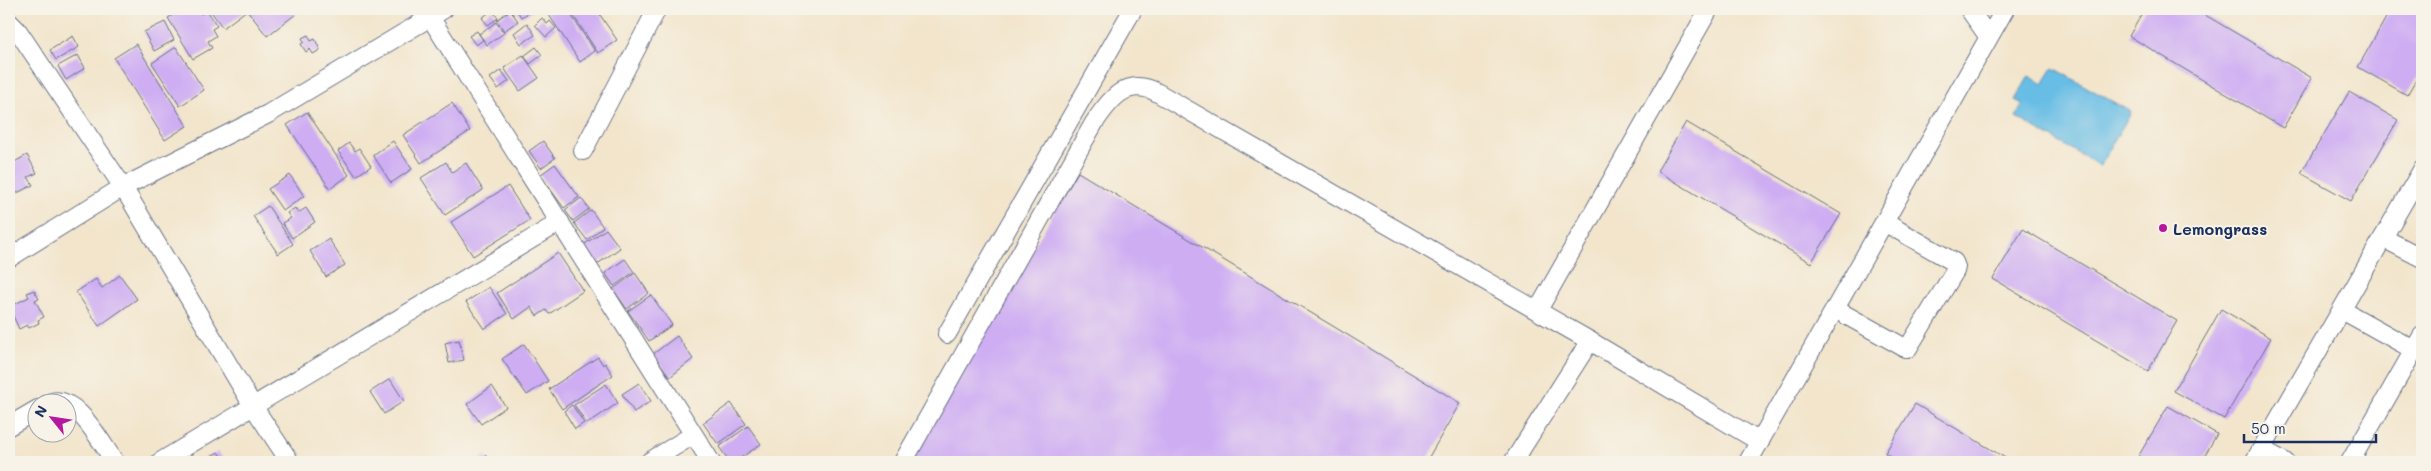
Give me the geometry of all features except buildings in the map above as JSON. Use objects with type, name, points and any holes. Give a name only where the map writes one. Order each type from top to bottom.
[{"type":"street","points":[[582,152],[657,9]]},
{"type":"street","points":[[947,334],[1133,9]]},
{"type":"street","points":[[1538,310],[1709,9]]},
{"type":"street","points":[[1969,9],[1988,36]]},
{"type":"street","points":[[1748,462],[2005,9]]},
{"type":"street","points":[[9,258],[122,187],[268,114],[434,12],[560,222],[711,462]]},
{"type":"street","points":[[9,22],[18,31],[122,187],[253,406],[290,462]]},
{"type":"street","points":[[903,462],[1094,123],[1114,97],[1124,90],[1135,87],[1149,88],[1158,93],[1538,310],[1760,442]]},
{"type":"street","points":[[2286,462],[2258,456],[2422,170]]},
{"type":"street","points":[[160,462],[560,222]]},
{"type":"street","points":[[1836,309],[1908,348],[1955,271],[1954,262],[1884,222]]},
{"type":"street","points":[[2383,238],[2422,258]]},
{"type":"street","points":[[2342,310],[2418,343],[2350,462]]},
{"type":"street","points":[[1513,462],[1590,341]]},
{"type":"street","points":[[78,410],[115,462]]},
{"type":"street","points":[[9,426],[28,415]]},
{"type":"street","points":[[649,462],[693,435]]},
{"type":"water","points":[[2053,68],[2131,112],[2100,166],[2016,117],[2023,104],[2015,100],[2029,76],[2043,84]]},
{"type":"place","name":"Lemongrass","points":[[2163,228]]}]
